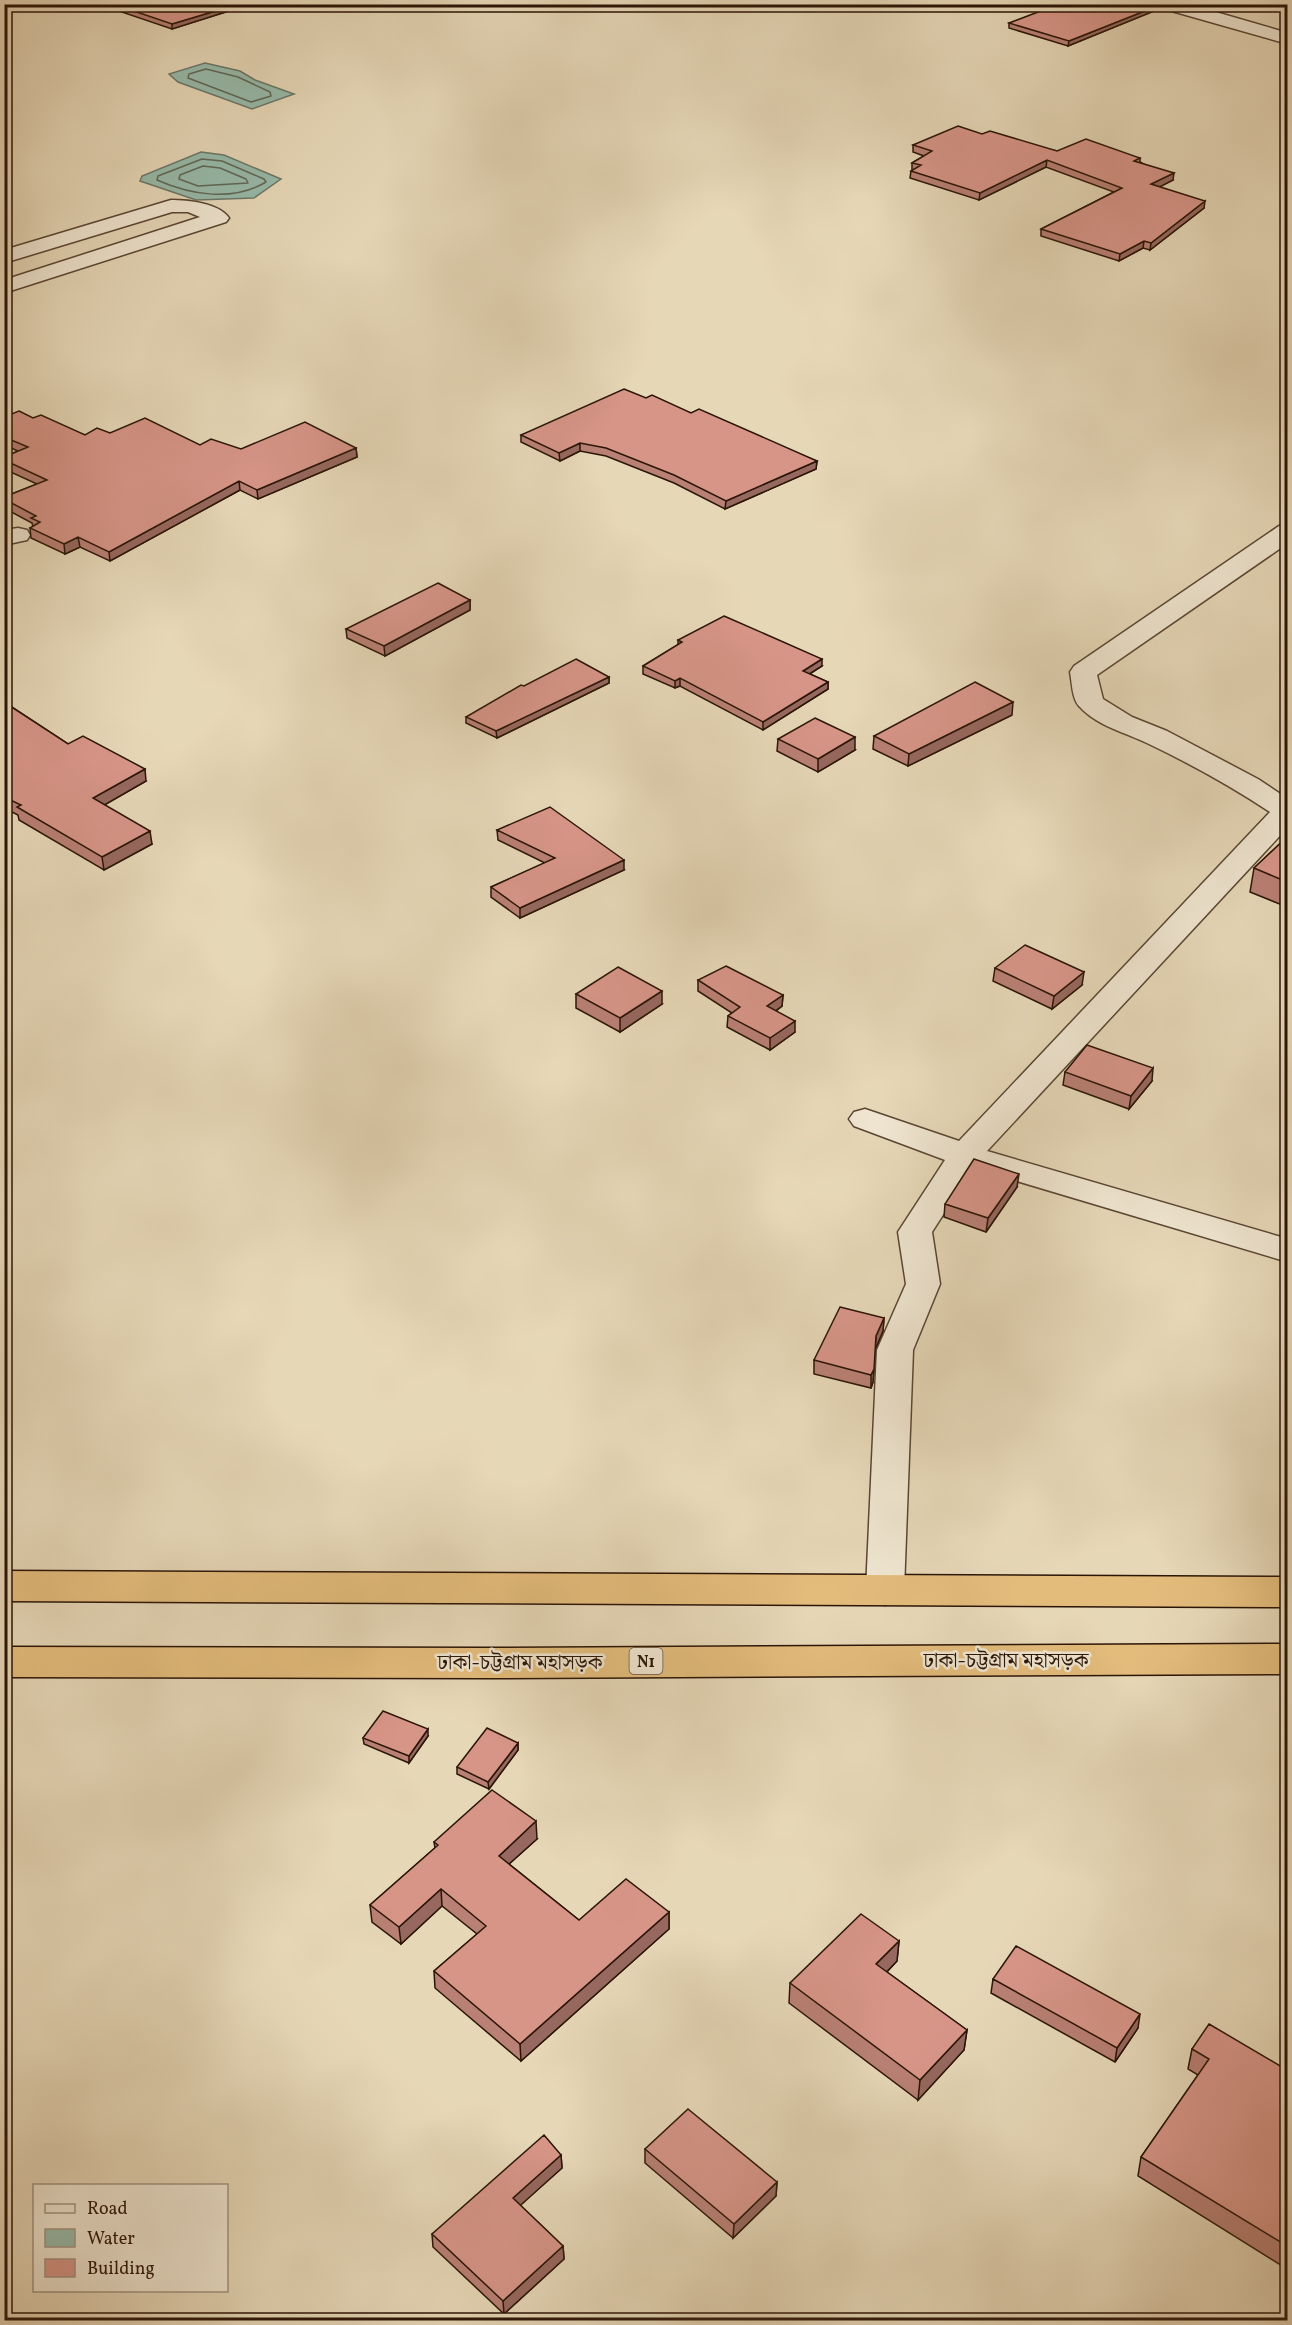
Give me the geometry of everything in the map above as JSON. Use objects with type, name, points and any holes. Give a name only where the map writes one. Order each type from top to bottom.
[{"type":"highway","points":[[4,1586],[1287,1592]]},
{"type":"highway","name":"ঢাকা-চট্টগ্রাম মহাসড়ক","points":[[4,1662],[259,1665],[781,1660],[1287,1659]]},
{"type":"street","points":[[1167,4],[1287,39]]},
{"type":"street","points":[[4,257],[171,206],[191,206],[219,218],[4,287]]},
{"type":"street","points":[[885,1590],[895,1350],[923,1284],[915,1232],[965,1155],[1287,811],[1248,785],[1157,737],[1122,723],[1090,703],[1083,672],[1287,531]]},
{"type":"street","points":[[865,1119],[965,1155],[1287,1251]]},
{"type":"water","points":[[205,63],[240,71],[255,80],[294,94],[252,109],[178,82],[169,74]]},
{"type":"water","points":[[201,152],[224,155],[281,179],[254,198],[196,200],[140,181],[142,176]]},
{"type":"building","points":[[113,4],[228,4],[232,6],[172,24]]},
{"type":"building","points":[[1059,4],[1160,5],[1069,41],[1009,23]]},
{"type":"building","points":[[958,126],[982,134],[990,131],[1057,151],[1086,139],[1140,158],[1134,161],[1174,173],[1151,184],[1205,201],[1151,243],[1144,241],[1120,254],[1041,229],[1122,188],[1047,160],[980,193],[911,171],[921,165],[912,163],[932,151],[913,145]]},
{"type":"building","points":[[624,389],[646,398],[652,395],[691,413],[699,409],[817,461],[726,501],[674,475],[606,448],[580,443],[559,453],[521,435]]},
{"type":"building","points":[[19,411],[33,418],[41,415],[85,435],[97,428],[110,433],[145,418],[200,445],[211,439],[241,449],[305,422],[356,448],[257,490],[239,481],[109,552],[78,537],[64,544],[30,528],[40,522],[31,518],[36,516],[4,499],[4,497],[47,480],[4,460],[4,457],[28,447],[4,437],[4,417]]},
{"type":"building","points":[[438,583],[470,600],[384,646],[346,629]]},
{"type":"building","points":[[724,616],[822,659],[803,671],[828,682],[763,722],[680,678],[675,681],[643,666],[682,642],[678,640]]},
{"type":"building","points":[[576,659],[609,677],[496,731],[466,717],[521,685],[524,686]]},
{"type":"building","points":[[975,682],[1013,702],[909,754],[874,736]]},
{"type":"building","points":[[4,702],[68,744],[83,736],[145,769],[93,798],[150,831],[102,857],[17,807],[21,805],[4,797]]},
{"type":"building","points":[[815,718],[855,737],[818,759],[778,739]]},
{"type":"building","points":[[550,807],[624,860],[520,908],[491,887],[555,858],[497,830]]},
{"type":"building","points":[[1287,837],[1287,882],[1254,868]]},
{"type":"building","points":[[1025,945],[1084,972],[1054,996],[995,968]]},
{"type":"building","points":[[726,966],[783,995],[767,1006],[795,1021],[770,1038],[728,1016],[740,1007],[698,980]]},
{"type":"building","points":[[618,967],[662,991],[620,1018],[576,994]]},
{"type":"building","points":[[1087,1045],[1153,1068],[1131,1096],[1065,1072]]},
{"type":"building","points":[[974,1159],[1019,1174],[988,1218],[945,1204]]},
{"type":"building","points":[[840,1307],[884,1318],[876,1336],[874,1369],[871,1375],[814,1360]]},
{"type":"building","points":[[383,1711],[428,1729],[409,1756],[363,1738]]},
{"type":"building","points":[[487,1728],[518,1743],[488,1782],[457,1767]]},
{"type":"building","points":[[492,1790],[536,1821],[499,1856],[579,1920],[626,1879],[669,1912],[520,2044],[434,1971],[486,1926],[441,1889],[399,1927],[370,1905],[438,1845],[434,1842]]},
{"type":"building","points":[[861,1914],[899,1941],[876,1964],[967,2030],[920,2080],[790,1983]]},
{"type":"building","points":[[1016,1946],[1140,2014],[1117,2048],[993,1979]]},
{"type":"building","points":[[1209,2024],[1287,2070],[1287,2246],[1141,2157],[1209,2059],[1192,2049]]},
{"type":"building","points":[[688,2109],[777,2182],[734,2224],[645,2149]]},
{"type":"building","points":[[544,2135],[561,2155],[513,2198],[563,2246],[503,2301],[432,2234]]}]
